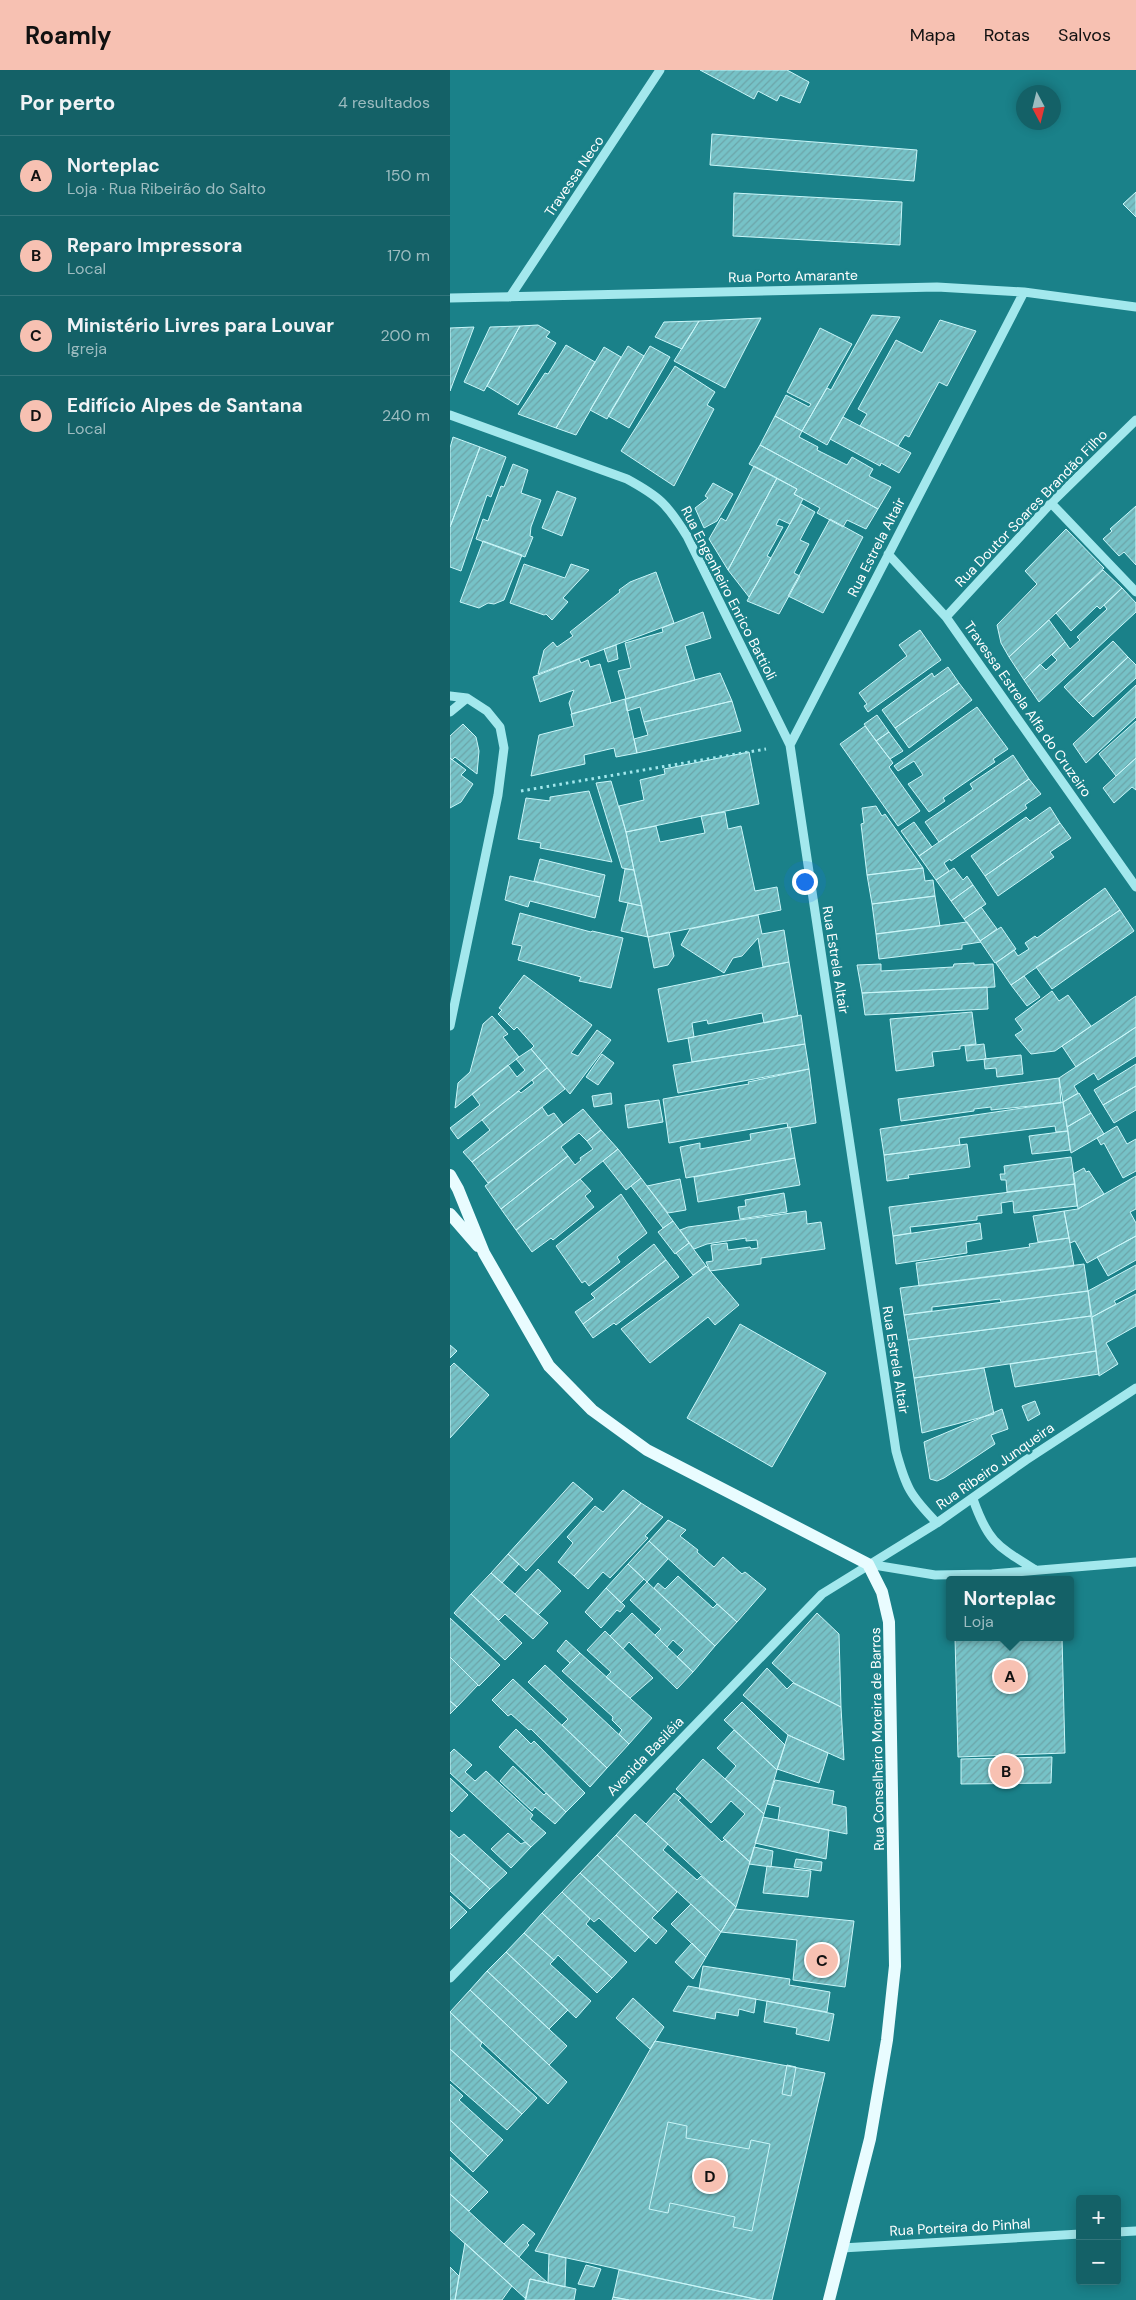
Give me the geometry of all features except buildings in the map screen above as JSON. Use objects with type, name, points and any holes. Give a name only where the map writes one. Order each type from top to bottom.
[{"type":"main road","points":[[450,1175],[458,1189],[484,1253],[549,1366],[592,1410],[647,1450],[817,1536],[868,1564]]},
{"type":"main road","points":[[450,1214],[484,1253]]},
{"type":"main road","name":"Rua Conselheiro Moreira de Barros","points":[[829,2300],[870,2139],[886,2040],[895,1966],[889,1622],[882,1592],[868,1564]]},
{"type":"street","name":"Travessa Neco","points":[[510,297],[660,70]]},
{"type":"street","name":"Rua Porto Amarante","points":[[450,298],[937,287],[1024,292],[1136,307]]},
{"type":"street","name":"Rua Estrela Altair","points":[[937,1523],[916,1501],[904,1482],[896,1451],[790,745],[1024,292]]},
{"type":"street","name":"Rua Engenheiro Enrico Battioli","points":[[450,415],[627,479],[650,492],[670,508],[687,536],[790,745]]},
{"type":"street","name":"Rua Doutor Soares Brandão Filho","points":[[946,616],[1051,504],[1136,420]]},
{"type":"street","points":[[1051,504],[1136,592]]},
{"type":"street","name":"Travessa Estrela Alfa do Cruzeiro","points":[[888,554],[946,616],[1136,887]]},
{"type":"street","points":[[450,696],[467,698],[486,711],[500,726],[504,748],[498,795],[455,1012],[450,1026]]},
{"type":"street","points":[[450,712],[467,698]]},
{"type":"street","name":"Rua Ribeiro Junqueira","points":[[868,1564],[937,1523],[1026,1460],[1136,1388]]},
{"type":"street","points":[[973,1499],[982,1524],[999,1547],[1035,1570]]},
{"type":"street","points":[[868,1564],[935,1575],[1136,1562]]},
{"type":"street","name":"Avenida Basiléia","points":[[450,1978],[822,1594],[868,1564]]},
{"type":"street","points":[[1121,2232],[1136,2231]]},
{"type":"street","name":"Rua Porteira do Pinhal","points":[[842,2248],[1076,2234]]},
{"type":"path","points":[[498,795],[790,745]]},
{"type":"place","name":"Norteplac","points":[[1010,1676]]},
{"type":"place","name":"Reparo Impressora","points":[[1006,1771]]},
{"type":"place","name":"Ministério Livres para Louvar","points":[[822,1960]]},
{"type":"place","name":"Edifício Alpes de Santana","points":[[710,2176]]}]
